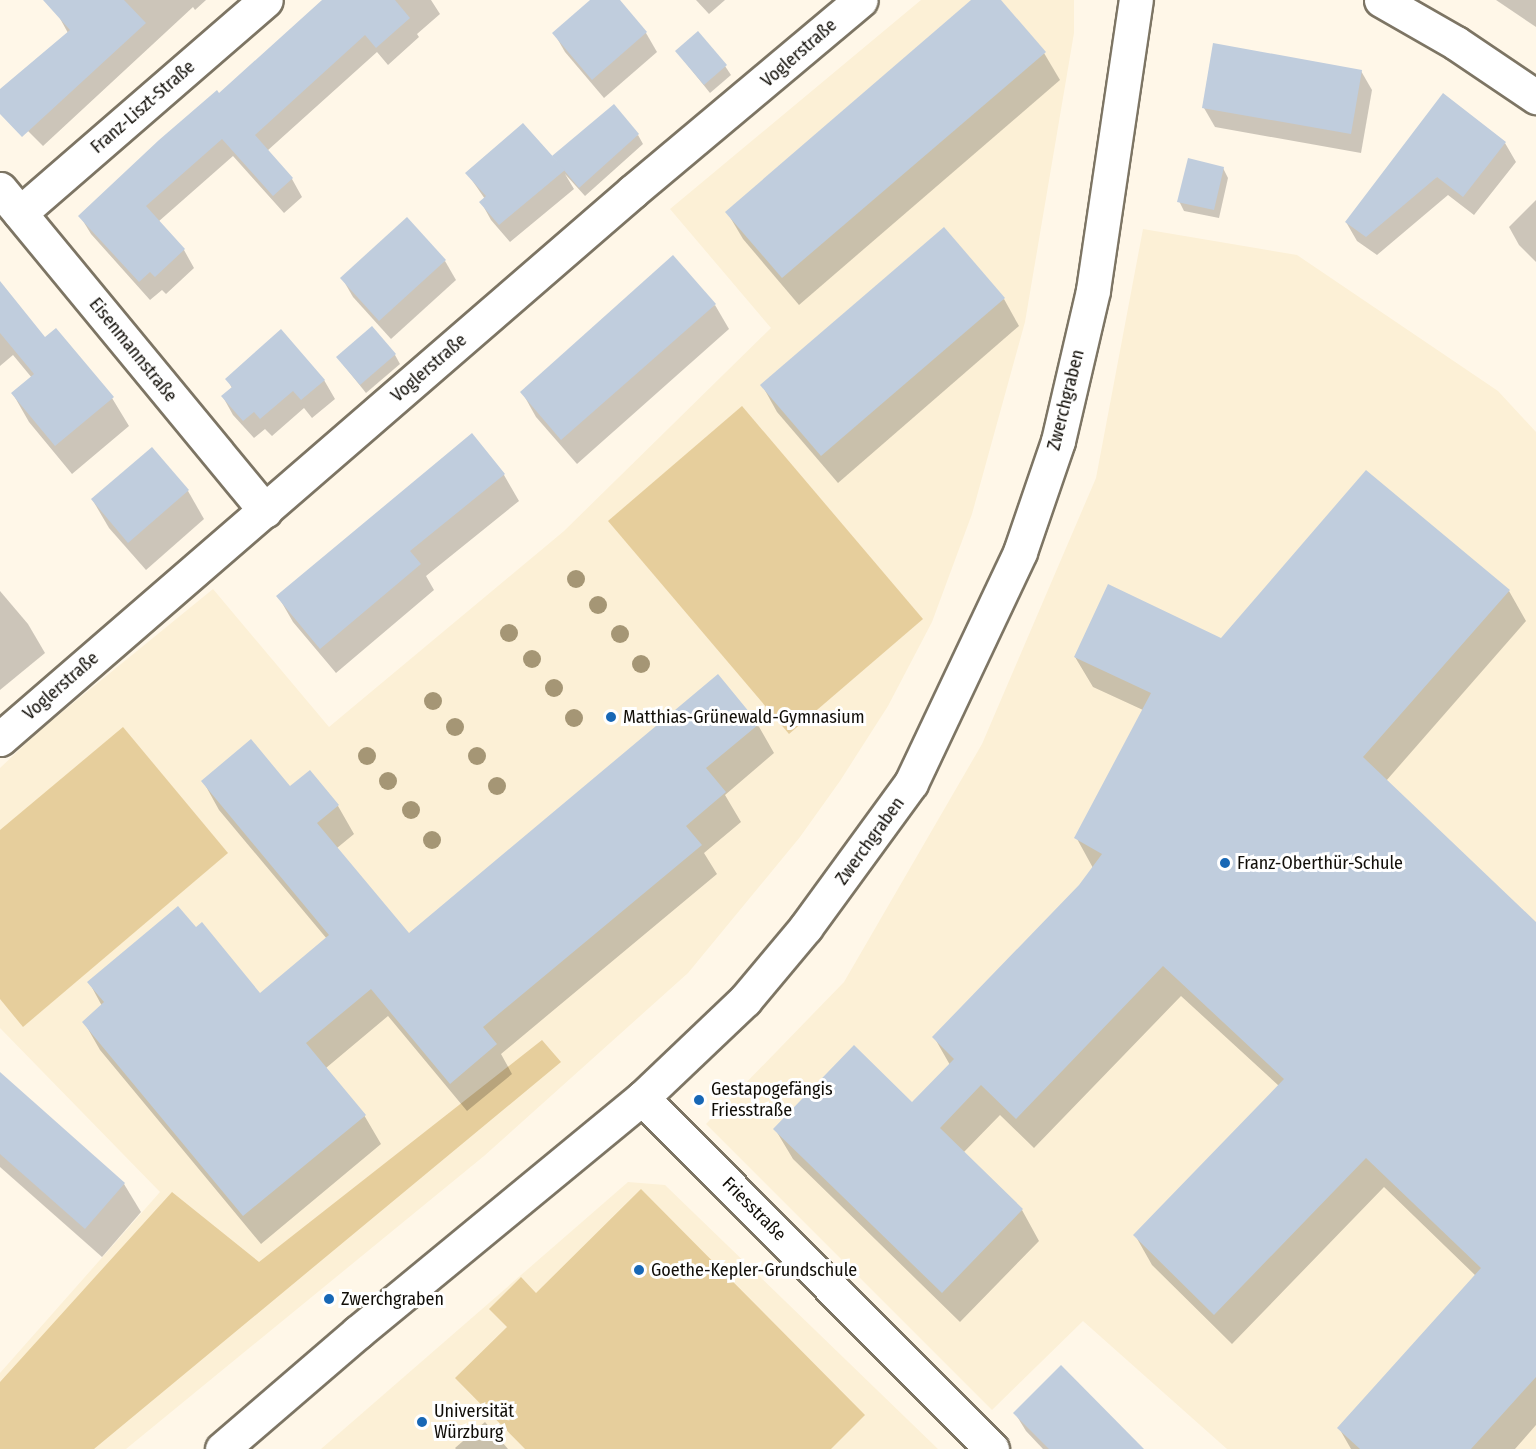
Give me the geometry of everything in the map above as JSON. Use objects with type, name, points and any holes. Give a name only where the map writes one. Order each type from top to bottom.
[{"type":"street","name":"Franz-Liszt-Straße","points":[[10,201],[266,0]]},
{"type":"street","name":"Voglerstraße","points":[[0,739],[633,191],[861,0]]},
{"type":"street","name":"Zwerchgraben","points":[[222,1449],[358,1332],[642,1098],[745,999],[806,927],[911,783],[1020,552],[1058,441],[1093,290],[1136,0]]},
{"type":"street","points":[[1381,0],[1455,43],[1536,97]]},
{"type":"street","name":"Eisenmannstraße","points":[[10,201],[265,511]]},
{"type":"street","name":"Friesstraße","points":[[642,1098],[992,1449]]},
{"type":"shaded area","name":"Matthias-Grünewald-Gymnasium","points":[[921,0],[1074,0],[1074,33],[1025,322],[972,514],[932,622],[888,706],[840,781],[800,837],[688,973],[484,1156],[126,1449],[0,1449],[0,1373],[160,1192],[0,1028],[0,768],[40,730],[213,589],[329,727],[564,531],[771,328],[670,209]]},
{"type":"shaded area","name":"Franz-Oberthür-Schule","points":[[1143,229],[1297,255],[1498,391],[1536,432],[1536,1449],[1227,1449],[1083,1321],[992,1410],[706,1124],[844,982],[982,744],[1096,478]]},
{"type":"shaded area","points":[[742,406],[923,619],[789,734],[608,521]]},
{"type":"shaded area","points":[[123,727],[228,853],[23,1027],[0,999],[0,830]]},
{"type":"shaded area","points":[[542,1040],[561,1062],[94,1449],[0,1449],[0,1382],[172,1192],[259,1262]]},
{"type":"shaded area","name":"Goethe-Kepler-Grundschule","points":[[628,1182],[665,1185],[938,1449],[321,1449]]},
{"type":"shaded area","name":"Goethe-Kepler-Grundschule","points":[[641,1189],[865,1415],[831,1449],[525,1449],[455,1378],[507,1327],[489,1309],[521,1277],[536,1293]]},
{"type":"building","points":[[43,0],[124,0],[146,23],[22,137],[0,114],[0,89],[70,30]]},
{"type":"building","points":[[322,0],[395,0],[410,18],[376,48],[365,35],[255,135],[293,178],[273,196],[222,139],[146,206],[185,249],[155,277],[150,272],[139,282],[78,216],[159,140],[217,90],[219,93]]},
{"type":"building","points":[[590,0],[620,0],[647,32],[592,80],[552,33]]},
{"type":"building","points":[[971,0],[1001,0],[1046,52],[782,278],[725,212]]},
{"type":"building","points":[[698,31],[727,65],[704,85],[675,51]]},
{"type":"building","points":[[1213,43],[1362,70],[1351,134],[1202,108]]},
{"type":"building","points":[[1443,93],[1506,142],[1463,197],[1437,177],[1366,237],[1345,222]]},
{"type":"building","points":[[614,104],[639,134],[579,188],[552,156]]},
{"type":"building","points":[[523,123],[565,170],[499,225],[479,202],[486,196],[465,173]]},
{"type":"building","points":[[1188,158],[1224,167],[1214,210],[1177,202]]},
{"type":"building","points":[[407,217],[446,260],[379,321],[340,278]]},
{"type":"building","points":[[944,227],[1005,298],[821,456],[760,385]]},
{"type":"building","points":[[673,255],[716,304],[561,440],[520,392]]},
{"type":"building","points":[[0,281],[45,337],[56,328],[114,397],[55,446],[11,393],[34,374],[0,333]]},
{"type":"building","points":[[372,326],[396,354],[360,385],[336,357]]},
{"type":"building","points":[[281,329],[325,380],[301,400],[293,391],[260,419],[254,412],[243,421],[221,396],[232,387],[225,379]]},
{"type":"building","points":[[472,433],[505,474],[410,551],[421,564],[320,649],[276,596]]},
{"type":"building","points":[[152,447],[189,490],[128,543],[91,499]]},
{"type":"building","points":[[1366,470],[1510,590],[1363,757],[1536,922],[1536,1377],[1471,1449],[1360,1449],[1337,1428],[1481,1268],[1366,1158],[1214,1315],[1133,1235],[1284,1079],[1163,966],[1016,1119],[981,1085],[940,1128],[1023,1209],[942,1293],[773,1129],[854,1045],[912,1102],[954,1059],[932,1037],[1079,885],[1102,854],[1074,838],[1151,693],[1074,657],[1108,584],[1221,638]]},
{"type":"building","points":[[718,674],[759,724],[706,768],[726,792],[686,826],[702,845],[483,1027],[497,1044],[450,1084],[371,989],[306,1043],[366,1115],[243,1216],[82,1022],[104,1002],[87,982],[178,906],[196,927],[202,922],[260,993],[329,935],[201,781],[251,739],[290,786],[310,770],[339,805],[317,823],[409,933]]},
{"type":"building","points":[[0,1072],[125,1183],[85,1229],[0,1154]]},
{"type":"building","points":[[1061,1365],[1144,1449],[1049,1449],[1013,1413]]},
{"type":"place","name":"Matthias-Grünewald-Gymnasium","points":[[611,717]]},
{"type":"place","name":"Franz-Oberthür-Schule","points":[[1225,863]]},
{"type":"place","name":"Gestapogefängis Friesstraße","points":[[699,1100]]},
{"type":"place","name":"Goethe-Kepler-Grundschule","points":[[639,1270]]},
{"type":"place","name":"Zwerchgraben","points":[[329,1299]]},
{"type":"place","name":"Universität Würzburg","points":[[422,1422]]}]
